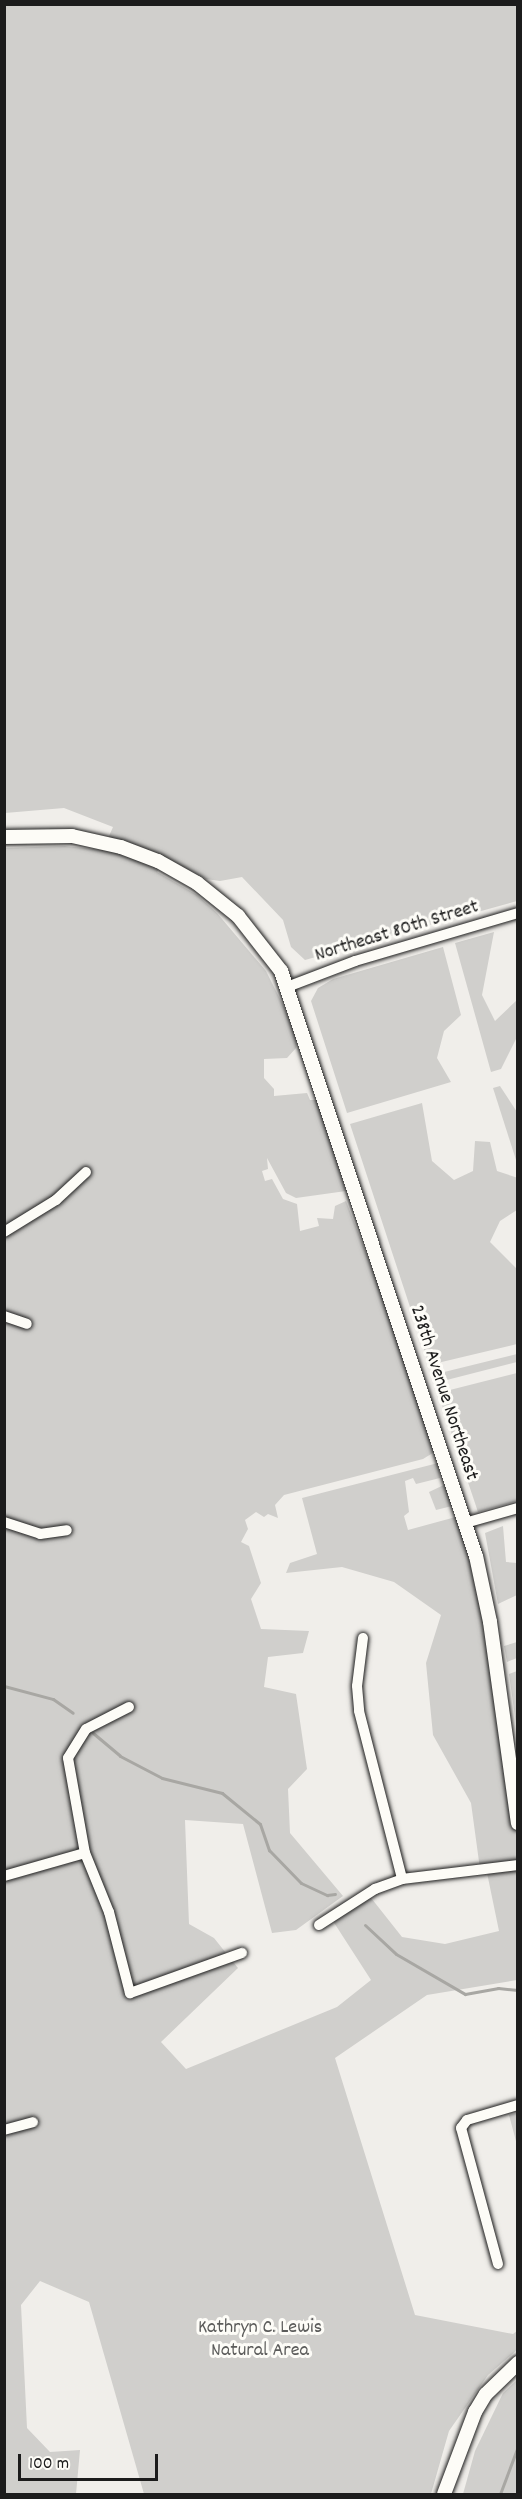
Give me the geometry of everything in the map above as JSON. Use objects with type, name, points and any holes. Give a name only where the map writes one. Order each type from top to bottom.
[{"type":"street","name":"238th Avenue Northeast","points":[[4,837],[72,836],[100,842],[158,861],[197,883],[232,910],[260,940],[288,987],[465,1523],[487,1603],[518,1823]]},
{"type":"street","name":"Northeast 80th Street","points":[[288,987],[355,961],[518,913]]},
{"type":"street","points":[[4,1232],[56,1200],[86,1172]]},
{"type":"street","points":[[4,1316],[27,1324]]},
{"type":"street","points":[[465,1523],[518,1508]]},
{"type":"street","points":[[4,1522],[40,1534],[67,1530]]},
{"type":"street","points":[[363,1638],[357,1686],[359,1711],[402,1879]]},
{"type":"street","points":[[129,1707],[92,1725],[70,1750],[68,1766],[85,1853],[109,1912],[129,1989],[242,1953]]},
{"type":"street","points":[[4,1876],[85,1853]]},
{"type":"street","points":[[320,1925],[375,1889],[402,1879],[518,1865]]},
{"type":"street","points":[[498,2264],[461,2134],[463,2123],[518,2105]]},
{"type":"street","points":[[4,2130],[33,2122]]},
{"type":"street","points":[[444,2494],[475,2412],[486,2394],[518,2363]]},
{"type":"green space","name":"Kathryn C. Lewis Natural Area","points":[[5,5],[517,5],[517,901],[305,960],[291,947],[283,920],[242,877],[220,881],[206,879],[167,858],[157,872],[197,895],[217,913],[266,971],[284,1007],[297,1040],[296,1048],[287,1058],[264,1059],[264,1078],[274,1089],[274,1096],[307,1093],[310,1100],[317,1100],[346,1191],[296,1198],[286,1193],[267,1158],[268,1169],[262,1171],[265,1181],[272,1179],[283,1199],[297,1204],[300,1231],[319,1226],[317,1218],[333,1219],[335,1206],[346,1201],[441,1448],[423,1459],[284,1495],[275,1505],[278,1518],[268,1514],[264,1517],[256,1512],[245,1520],[248,1529],[241,1542],[249,1546],[261,1583],[251,1599],[261,1629],[309,1631],[303,1653],[268,1657],[264,1687],[296,1694],[307,1769],[288,1789],[290,1833],[343,1896],[296,1930],[272,1933],[243,1824],[185,1820],[189,1924],[214,1938],[238,1968],[161,2042],[186,2069],[337,2007],[371,1980],[331,1918],[368,1894],[402,1937],[445,1944],[499,1931],[486,1868],[480,1869],[471,1803],[433,1735],[426,1663],[441,1615],[394,1582],[342,1567],[286,1573],[290,1563],[317,1554],[302,1498],[438,1463],[440,1478],[416,1484],[413,1478],[405,1481],[409,1512],[404,1516],[408,1530],[463,1515],[476,1556],[517,1823],[517,1980],[427,1995],[335,2058],[415,2315],[513,2334],[517,2331],[517,2350],[488,2375],[449,2431],[431,2494],[144,2494],[89,2302],[40,2281],[21,2305],[27,2428],[50,2452],[80,2450],[76,2494],[4,2494],[5,848],[65,846],[103,850],[113,827],[64,808],[5,813]]},
{"type":"green space","points":[[494,932],[482,995],[495,1021],[517,1000],[518,1035],[501,1069],[491,1072],[455,943]]},
{"type":"green space","points":[[443,947],[461,1015],[444,1031],[437,1058],[451,1082],[347,1113],[311,1001],[318,988],[333,979]]},
{"type":"green space","points":[[500,1086],[517,1112],[517,1163],[493,1088]]},
{"type":"green space","points":[[422,1103],[432,1161],[454,1180],[473,1171],[475,1141],[490,1142],[497,1171],[518,1178],[517,1210],[500,1221],[490,1242],[517,1269],[517,1344],[429,1365],[350,1124]]},
{"type":"green space","points":[[517,1354],[517,1362],[435,1383],[432,1375]]},
{"type":"green space","points":[[517,1373],[517,1501],[478,1512],[438,1393]]},
{"type":"green space","points":[[446,1484],[452,1506],[436,1510],[429,1492]]},
{"type":"green space","points":[[503,1526],[506,1562],[517,1563],[517,1595],[498,1604],[485,1533]]},
{"type":"green space","points":[[517,1642],[517,1658],[507,1662],[504,1646]]},
{"type":"green space","points":[[518,1671],[517,1731],[509,1674]]},
{"type":"green space","points":[[518,2113],[517,2145],[509,2115]]},
{"type":"green space","points":[[517,2380],[517,2494],[463,2494],[475,2451],[503,2393]]},
{"type":"waterway","points":[[4,1686],[53,1699],[73,1713]]},
{"type":"waterway","points":[[93,1733],[120,1756],[162,1778],[222,1793],[260,1824],[269,1850],[301,1883],[327,1895],[335,1894]]},
{"type":"waterway","points":[[365,1925],[396,1954],[465,1994],[498,1988],[518,1990]]},
{"type":"waterway","points":[[500,2494],[518,2446]]}]
